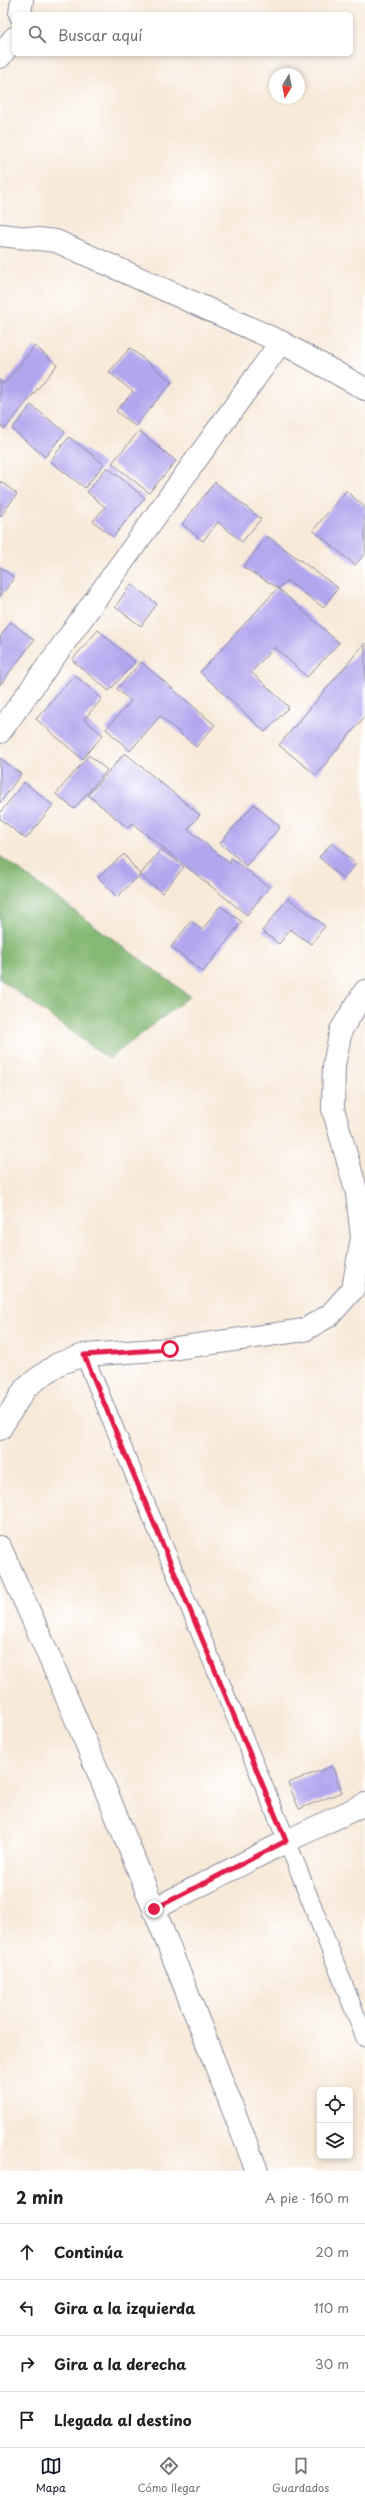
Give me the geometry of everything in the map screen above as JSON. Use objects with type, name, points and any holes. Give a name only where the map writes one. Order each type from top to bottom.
[{"type":"street","points":[[20,12],[22,0]]},
{"type":"street","points":[[0,57],[12,41]]},
{"type":"street","points":[[0,234],[56,241],[281,342],[365,388]]},
{"type":"street","points":[[0,732],[281,342]]},
{"type":"street","points":[[0,1429],[26,1387],[58,1364],[84,1355],[170,1349],[304,1330],[330,1315],[353,1289],[362,1238],[357,1193],[333,1109],[334,1065],[341,1030],[365,991]]},
{"type":"street","points":[[0,1547],[37,1628],[154,1909],[257,2171]]},
{"type":"street","points":[[154,1909],[286,1841],[365,1804]]},
{"type":"lane","points":[[84,1355],[286,1841],[365,2038]]},
{"type":"green space","points":[[0,856],[190,996],[109,1059],[0,979]]},
{"type":"building","points":[[35,346],[57,365],[5,429],[0,425],[0,380],[4,384]]},
{"type":"building","points":[[130,348],[172,382],[135,426],[116,411],[133,392],[109,372]]},
{"type":"building","points":[[31,405],[65,432],[45,457],[12,429]]},
{"type":"building","points":[[139,431],[176,461],[149,493],[112,463]]},
{"type":"building","points":[[69,437],[104,464],[85,488],[50,461]]},
{"type":"building","points":[[107,467],[145,498],[113,537],[93,521],[105,507],[87,492]]},
{"type":"building","points":[[0,481],[17,494],[0,517]]},
{"type":"building","points":[[215,482],[261,519],[242,542],[218,522],[203,541],[182,524]]},
{"type":"building","points":[[346,491],[365,507],[365,554],[355,565],[313,530]]},
{"type":"building","points":[[267,536],[338,588],[323,607],[287,581],[278,588],[243,567]]},
{"type":"building","points":[[0,567],[14,578],[0,597]]},
{"type":"building","points":[[131,584],[157,604],[141,626],[115,607]]},
{"type":"building","points":[[278,588],[339,643],[307,677],[275,647],[251,672],[289,707],[265,732],[200,672]]},
{"type":"building","points":[[11,622],[34,640],[0,685],[0,637]]},
{"type":"building","points":[[98,630],[135,662],[109,691],[72,660]]},
{"type":"building","points":[[365,643],[365,716],[316,775],[279,745]]},
{"type":"building","points":[[141,662],[215,725],[196,747],[160,716],[130,751],[106,729],[131,701],[117,689]]},
{"type":"building","points":[[75,675],[102,699],[84,719],[103,735],[82,759],[36,719]]},
{"type":"building","points":[[125,753],[200,815],[188,829],[230,864],[231,858],[269,887],[247,915],[132,823],[128,828],[88,795]]},
{"type":"building","points":[[89,755],[107,770],[74,809],[56,794]]},
{"type":"building","points":[[0,758],[21,774],[0,803]]},
{"type":"building","points":[[24,782],[53,805],[26,839],[0,819],[0,813]]},
{"type":"building","points":[[254,804],[280,827],[246,866],[220,843]]},
{"type":"building","points":[[332,843],[356,864],[343,879],[319,857]]},
{"type":"building","points":[[161,849],[184,867],[162,893],[140,875]]},
{"type":"building","points":[[124,854],[140,875],[117,897],[98,877]]},
{"type":"building","points":[[288,898],[325,926],[311,944],[290,929],[279,944],[262,931]]},
{"type":"building","points":[[220,906],[242,922],[203,972],[171,947],[191,921],[202,930]]},
{"type":"building","points":[[332,1766],[342,1792],[299,1809],[288,1783]]},
{"type":"route","points":[[154,1909],[286,1841],[84,1355],[170,1349]]}]
